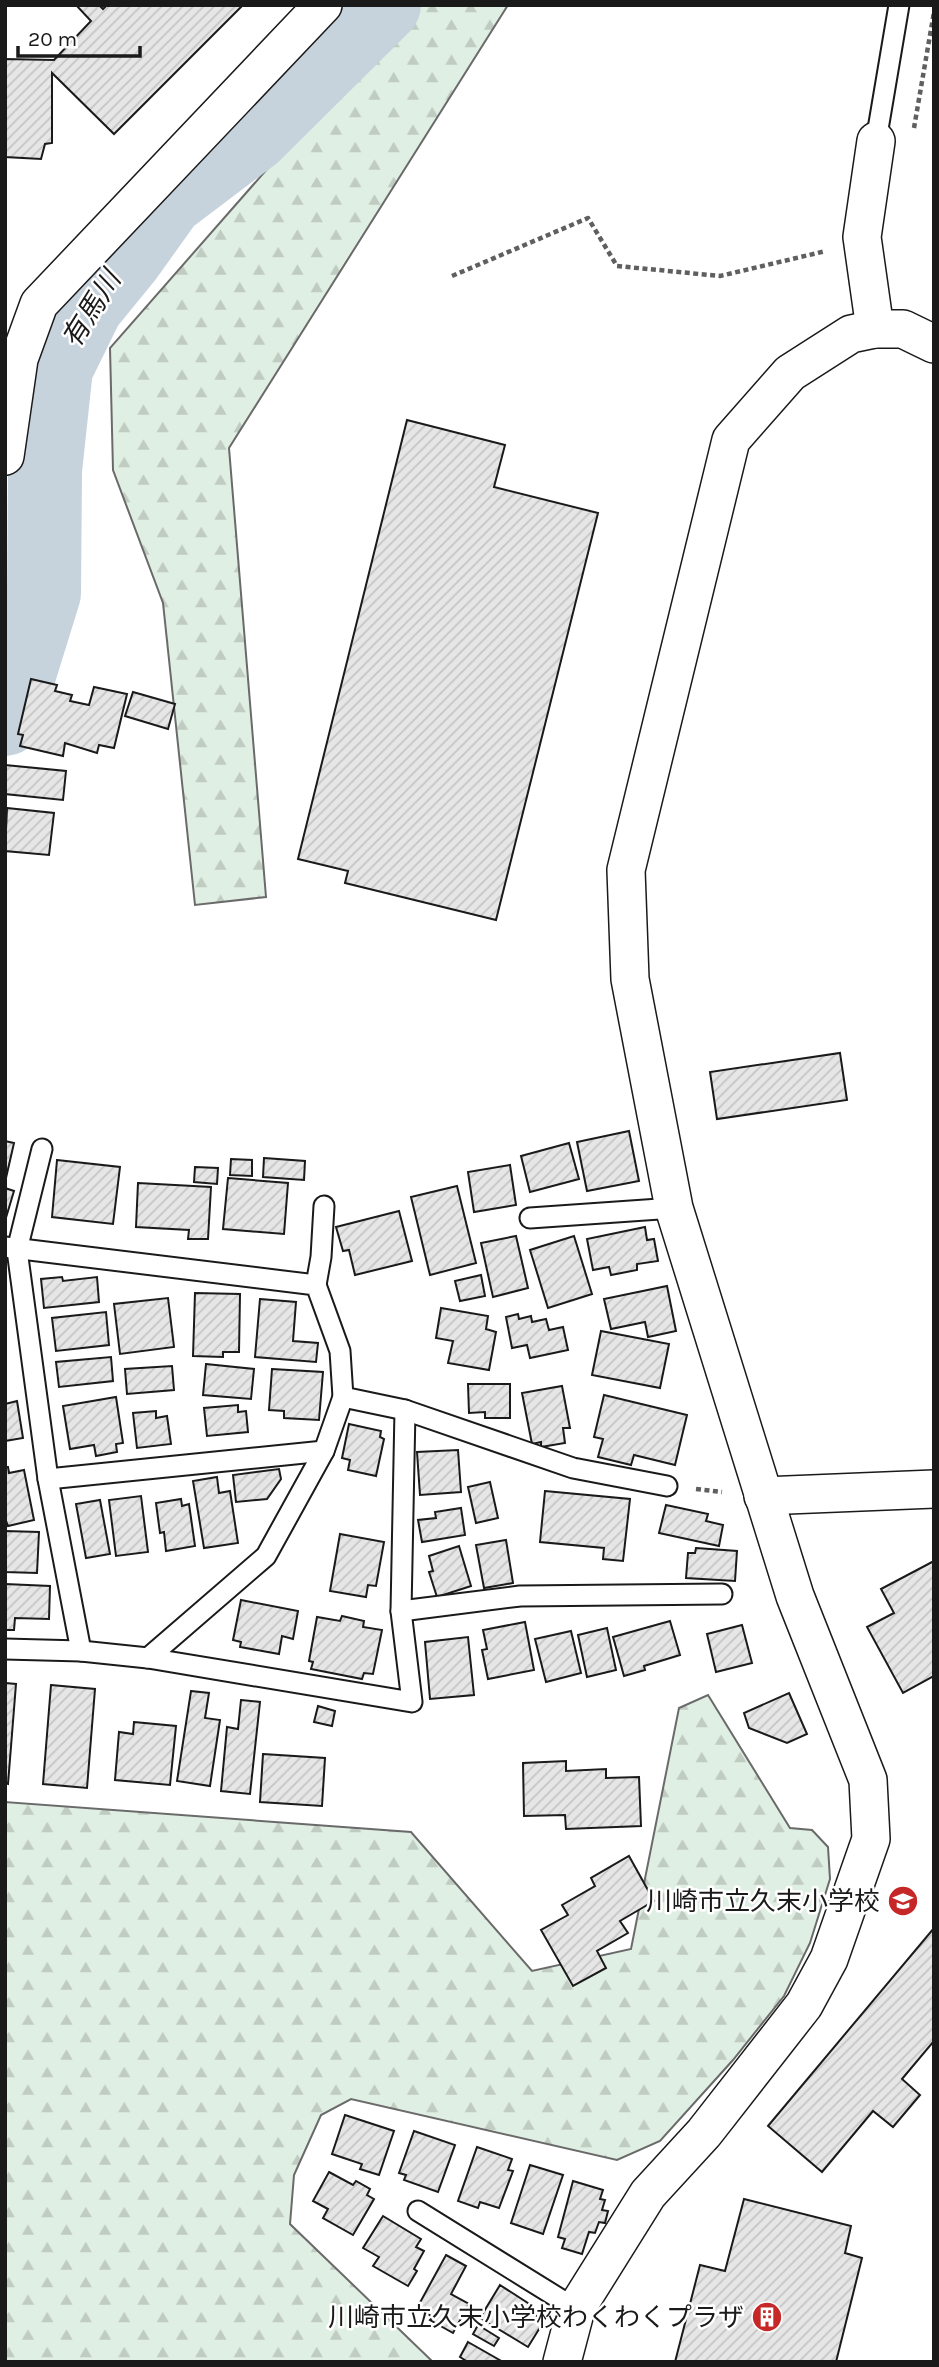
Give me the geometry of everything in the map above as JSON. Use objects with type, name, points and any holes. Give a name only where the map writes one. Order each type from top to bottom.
[{"type":"street","points":[[5,456],[19,359],[39,304],[323,5]]},
{"type":"street","points":[[875,329],[862,237],[876,141]]},
{"type":"street","points":[[562,2362],[576,2309],[648,2194],[704,2133],[804,2005],[829,1959],[871,1839],[868,1780],[795,1596],[674,1208],[629,979],[626,870],[732,440],[789,373],[851,334],[875,329],[904,329],[934,344]]},
{"type":"street","points":[[763,1496],[934,1489]]},
{"type":"lane","points":[[876,141],[899,5]]},
{"type":"lane","points":[[42,1149],[11,1248],[48,1479],[81,1651]]},
{"type":"lane","points":[[148,1658],[265,1556],[324,1451],[343,1397],[340,1351],[316,1285],[321,1257],[324,1206]]},
{"type":"lane","points":[[530,1218],[674,1208]]},
{"type":"lane","points":[[11,1248],[316,1285]]},
{"type":"lane","points":[[343,1397],[405,1410],[573,1468],[667,1486]]},
{"type":"lane","points":[[5,1649],[81,1651],[148,1658],[412,1702],[401,1611],[405,1410]]},
{"type":"lane","points":[[48,1479],[324,1451]]},
{"type":"lane","points":[[401,1611],[520,1595],[722,1594]]},
{"type":"lane","points":[[418,2211],[576,2309]]},
{"type":"path","points":[[452,276],[588,218],[617,266],[720,276],[829,251]]},
{"type":"path","points":[[667,1486],[763,1496]]},
{"type":"green space","points":[[411,5],[508,5],[229,448],[266,897],[195,905],[163,603],[113,470],[110,348]]},
{"type":"green space","points":[[708,1695],[790,1828],[812,1830],[828,1847],[830,1879],[810,1943],[784,1996],[733,2060],[660,2141],[617,2160],[351,2099],[321,2115],[294,2175],[290,2224],[433,2362],[5,2362],[5,1802],[411,1832],[532,1971],[631,1949],[679,1708]]},
{"type":"building","points":[[76,5],[99,5],[103,9],[107,5],[243,5],[114,134],[52,73],[52,143],[45,144],[41,159],[5,157],[5,59],[54,60],[91,21]]},
{"type":"building","points":[[407,420],[505,445],[494,487],[598,513],[496,920],[345,883],[348,871],[298,859]]},
{"type":"building","points":[[31,679],[57,685],[55,691],[72,695],[70,701],[89,705],[94,687],[127,694],[114,748],[99,745],[97,753],[65,743],[63,756],[20,746],[23,735],[18,734]]},
{"type":"building","points":[[133,692],[175,704],[168,729],[125,716]]},
{"type":"building","points":[[5,765],[66,771],[63,800],[5,794]]},
{"type":"building","points":[[7,808],[54,813],[49,855],[5,851]]},
{"type":"building","points":[[840,1053],[847,1100],[717,1119],[710,1072]]},
{"type":"building","points":[[629,1131],[639,1181],[587,1191],[577,1142]]},
{"type":"building","points":[[5,1141],[14,1143],[6,1178],[5,1178]]},
{"type":"building","points":[[569,1143],[579,1179],[530,1192],[521,1156]]},
{"type":"building","points":[[264,1158],[305,1161],[304,1180],[263,1177]]},
{"type":"building","points":[[231,1159],[252,1160],[252,1176],[230,1175]]},
{"type":"building","points":[[57,1160],[120,1167],[113,1224],[52,1217]]},
{"type":"building","points":[[510,1165],[516,1205],[474,1212],[468,1172]]},
{"type":"building","points":[[195,1167],[218,1168],[217,1184],[194,1182]]},
{"type":"building","points":[[228,1178],[288,1183],[284,1234],[223,1229]]},
{"type":"building","points":[[138,1183],[211,1187],[208,1239],[188,1239],[189,1230],[136,1227]]},
{"type":"building","points":[[457,1186],[476,1263],[430,1275],[411,1197]]},
{"type":"building","points":[[5,1188],[14,1191],[5,1221]]},
{"type":"building","points":[[399,1211],[412,1261],[355,1275],[349,1250],[343,1251],[336,1227]]},
{"type":"building","points":[[645,1227],[647,1240],[654,1239],[658,1261],[637,1264],[637,1270],[611,1275],[609,1267],[593,1270],[587,1239]]},
{"type":"building","points":[[516,1236],[528,1288],[493,1297],[481,1243]]},
{"type":"building","points":[[574,1236],[592,1294],[548,1308],[530,1250]]},
{"type":"building","points":[[481,1275],[485,1296],[460,1301],[455,1281]]},
{"type":"building","points":[[62,1277],[63,1281],[97,1277],[99,1302],[44,1308],[41,1279]]},
{"type":"building","points":[[667,1286],[676,1331],[648,1337],[645,1322],[611,1329],[604,1299]]},
{"type":"building","points":[[195,1293],[240,1294],[239,1352],[223,1352],[223,1357],[193,1356]]},
{"type":"building","points":[[168,1298],[174,1347],[120,1354],[114,1304]]},
{"type":"building","points":[[260,1299],[296,1302],[293,1341],[318,1343],[316,1362],[255,1357]]},
{"type":"building","points":[[441,1308],[488,1316],[486,1329],[496,1332],[489,1370],[448,1363],[453,1341],[436,1338]]},
{"type":"building","points":[[106,1312],[109,1345],[56,1351],[52,1318]]},
{"type":"building","points":[[518,1314],[519,1319],[531,1316],[532,1322],[546,1319],[549,1330],[563,1327],[568,1350],[530,1358],[527,1345],[512,1348],[506,1317]]},
{"type":"building","points":[[601,1331],[669,1344],[660,1388],[592,1375]]},
{"type":"building","points":[[111,1357],[113,1381],[59,1387],[56,1362]]},
{"type":"building","points":[[206,1364],[254,1369],[251,1399],[203,1395]]},
{"type":"building","points":[[172,1366],[174,1390],[127,1394],[125,1369]]},
{"type":"building","points":[[272,1369],[323,1372],[319,1420],[284,1418],[284,1411],[269,1410]]},
{"type":"building","points":[[468,1384],[510,1384],[510,1418],[485,1418],[485,1412],[469,1413]]},
{"type":"building","points":[[562,1386],[570,1428],[563,1428],[565,1443],[541,1447],[541,1442],[532,1444],[522,1393]]},
{"type":"building","points":[[604,1395],[687,1415],[675,1465],[634,1455],[631,1465],[598,1457],[603,1439],[594,1437]]},
{"type":"building","points":[[116,1397],[123,1443],[116,1444],[117,1452],[96,1456],[94,1445],[70,1449],[63,1406]]},
{"type":"building","points":[[17,1401],[23,1438],[5,1441],[5,1404]]},
{"type":"building","points":[[238,1405],[238,1412],[246,1411],[248,1432],[207,1436],[204,1408]]},
{"type":"building","points":[[156,1411],[156,1418],[167,1416],[171,1444],[137,1448],[133,1413]]},
{"type":"building","points":[[349,1424],[381,1431],[380,1437],[384,1439],[376,1476],[348,1470],[350,1460],[342,1458]]},
{"type":"building","points":[[458,1450],[461,1492],[420,1495],[417,1452]]},
{"type":"building","points":[[5,1467],[8,1467],[9,1473],[24,1470],[34,1520],[8,1526],[5,1518]]},
{"type":"building","points":[[279,1469],[281,1479],[267,1499],[236,1502],[233,1475]]},
{"type":"building","points":[[217,1477],[219,1493],[230,1491],[238,1543],[204,1548],[193,1481]]},
{"type":"building","points":[[490,1482],[498,1518],[476,1523],[468,1487]]},
{"type":"building","points":[[545,1491],[630,1499],[623,1561],[603,1559],[604,1548],[540,1542]]},
{"type":"building","points":[[141,1496],[148,1552],[116,1556],[109,1500]]},
{"type":"building","points":[[181,1499],[182,1506],[189,1504],[195,1546],[166,1551],[164,1532],[160,1533],[156,1503]]},
{"type":"building","points":[[100,1500],[110,1554],[86,1558],[76,1504]]},
{"type":"building","points":[[666,1505],[708,1514],[706,1521],[723,1525],[719,1546],[659,1533]]},
{"type":"building","points":[[461,1508],[465,1535],[422,1542],[418,1520],[436,1518],[435,1512]]},
{"type":"building","points":[[5,1531],[39,1532],[37,1573],[5,1572]]},
{"type":"building","points":[[340,1534],[384,1542],[376,1586],[368,1585],[366,1597],[330,1591]]},
{"type":"building","points":[[506,1540],[513,1583],[484,1588],[476,1545]]},
{"type":"building","points":[[459,1546],[471,1586],[437,1597],[429,1572],[433,1571],[429,1556]]},
{"type":"building","points":[[696,1548],[737,1551],[735,1581],[686,1578],[688,1553],[695,1553]]},
{"type":"building","points":[[934,1561],[934,1676],[903,1693],[867,1627],[894,1613],[881,1589]]},
{"type":"building","points":[[5,1584],[50,1586],[49,1619],[15,1618],[14,1630],[5,1630]]},
{"type":"building","points":[[241,1600],[298,1611],[293,1639],[282,1636],[279,1654],[240,1647],[241,1642],[233,1640]]},
{"type":"building","points":[[342,1616],[364,1621],[363,1627],[382,1630],[373,1674],[364,1673],[362,1679],[311,1669],[313,1662],[309,1661],[317,1617],[340,1621]]},
{"type":"building","points":[[670,1621],[680,1655],[644,1666],[645,1670],[624,1676],[613,1637]]},
{"type":"building","points":[[525,1622],[534,1670],[488,1679],[482,1650],[487,1649],[483,1630]]},
{"type":"building","points":[[742,1625],[752,1663],[716,1672],[707,1634]]},
{"type":"building","points":[[607,1628],[616,1670],[587,1677],[578,1635]]},
{"type":"building","points":[[571,1631],[581,1673],[546,1682],[535,1639]]},
{"type":"building","points":[[468,1637],[474,1695],[430,1699],[425,1642]]},
{"type":"building","points":[[5,1683],[16,1684],[8,1784],[5,1783]]},
{"type":"building","points":[[51,1685],[95,1689],[87,1788],[43,1784]]},
{"type":"building","points":[[191,1691],[209,1693],[205,1718],[220,1720],[210,1786],[177,1781]]},
{"type":"building","points":[[789,1693],[807,1734],[787,1743],[749,1728],[744,1713]]},
{"type":"building","points":[[241,1700],[260,1702],[250,1794],[221,1791],[227,1727],[238,1729]]},
{"type":"building","points":[[318,1706],[335,1711],[332,1726],[314,1722]]},
{"type":"building","points":[[134,1722],[176,1726],[170,1785],[115,1780],[119,1732],[133,1734]]},
{"type":"building","points":[[263,1754],[325,1758],[322,1806],[260,1802]]},
{"type":"building","points":[[566,1761],[566,1771],[606,1769],[606,1778],[639,1777],[641,1826],[566,1829],[565,1815],[524,1816],[523,1763]]},
{"type":"building","points":[[629,1856],[654,1901],[620,1921],[628,1933],[597,1951],[606,1968],[573,1986],[541,1930],[568,1915],[562,1905],[595,1886],[591,1878]]},
{"type":"building","points":[[934,1928],[934,2041],[902,2079],[920,2095],[893,2127],[873,2111],[822,2172],[768,2126]]},
{"type":"building","points":[[345,2115],[394,2131],[379,2175],[360,2169],[362,2164],[332,2154]]},
{"type":"building","points":[[414,2131],[455,2145],[438,2192],[404,2180],[406,2175],[399,2173]]},
{"type":"building","points":[[477,2147],[512,2159],[508,2170],[513,2171],[499,2208],[480,2202],[478,2208],[458,2201]]},
{"type":"building","points":[[530,2165],[563,2175],[543,2234],[511,2223]]},
{"type":"building","points":[[329,2172],[353,2185],[356,2181],[370,2189],[367,2195],[374,2199],[353,2235],[323,2218],[328,2209],[313,2201]]},
{"type":"building","points":[[573,2181],[603,2190],[600,2199],[605,2200],[602,2210],[608,2211],[605,2223],[599,2222],[595,2233],[589,2232],[582,2254],[562,2248],[565,2239],[558,2237]]},
{"type":"building","name":"川崎市立久末小学校わくわくプラザ","points":[[744,2199],[851,2226],[845,2253],[862,2258],[836,2362],[675,2362],[700,2265],[725,2271]]},
{"type":"building","points":[[383,2216],[421,2239],[416,2247],[424,2251],[408,2286],[373,2266],[379,2257],[363,2248]]},
{"type":"building","points":[[446,2255],[466,2266],[451,2294],[469,2304],[453,2333],[430,2320],[433,2317],[417,2308]]},
{"type":"building","points":[[500,2285],[531,2305],[528,2310],[544,2321],[528,2347],[480,2318]]},
{"type":"building","points":[[478,2325],[499,2338],[494,2346],[473,2334]]},
{"type":"building","points":[[468,2342],[503,2362],[468,2362],[460,2357]]},
{"type":"waterway","name":"有馬川","points":[[5,719],[44,593],[45,470],[56,368],[87,305],[127,256],[167,200],[253,135],[384,5]]},
{"type":"place","name":"川崎市立久末小学校","points":[[903,1901]]},
{"type":"place","name":"川崎市立久末小学校わくわくプラザ","points":[[767,2317]]}]
